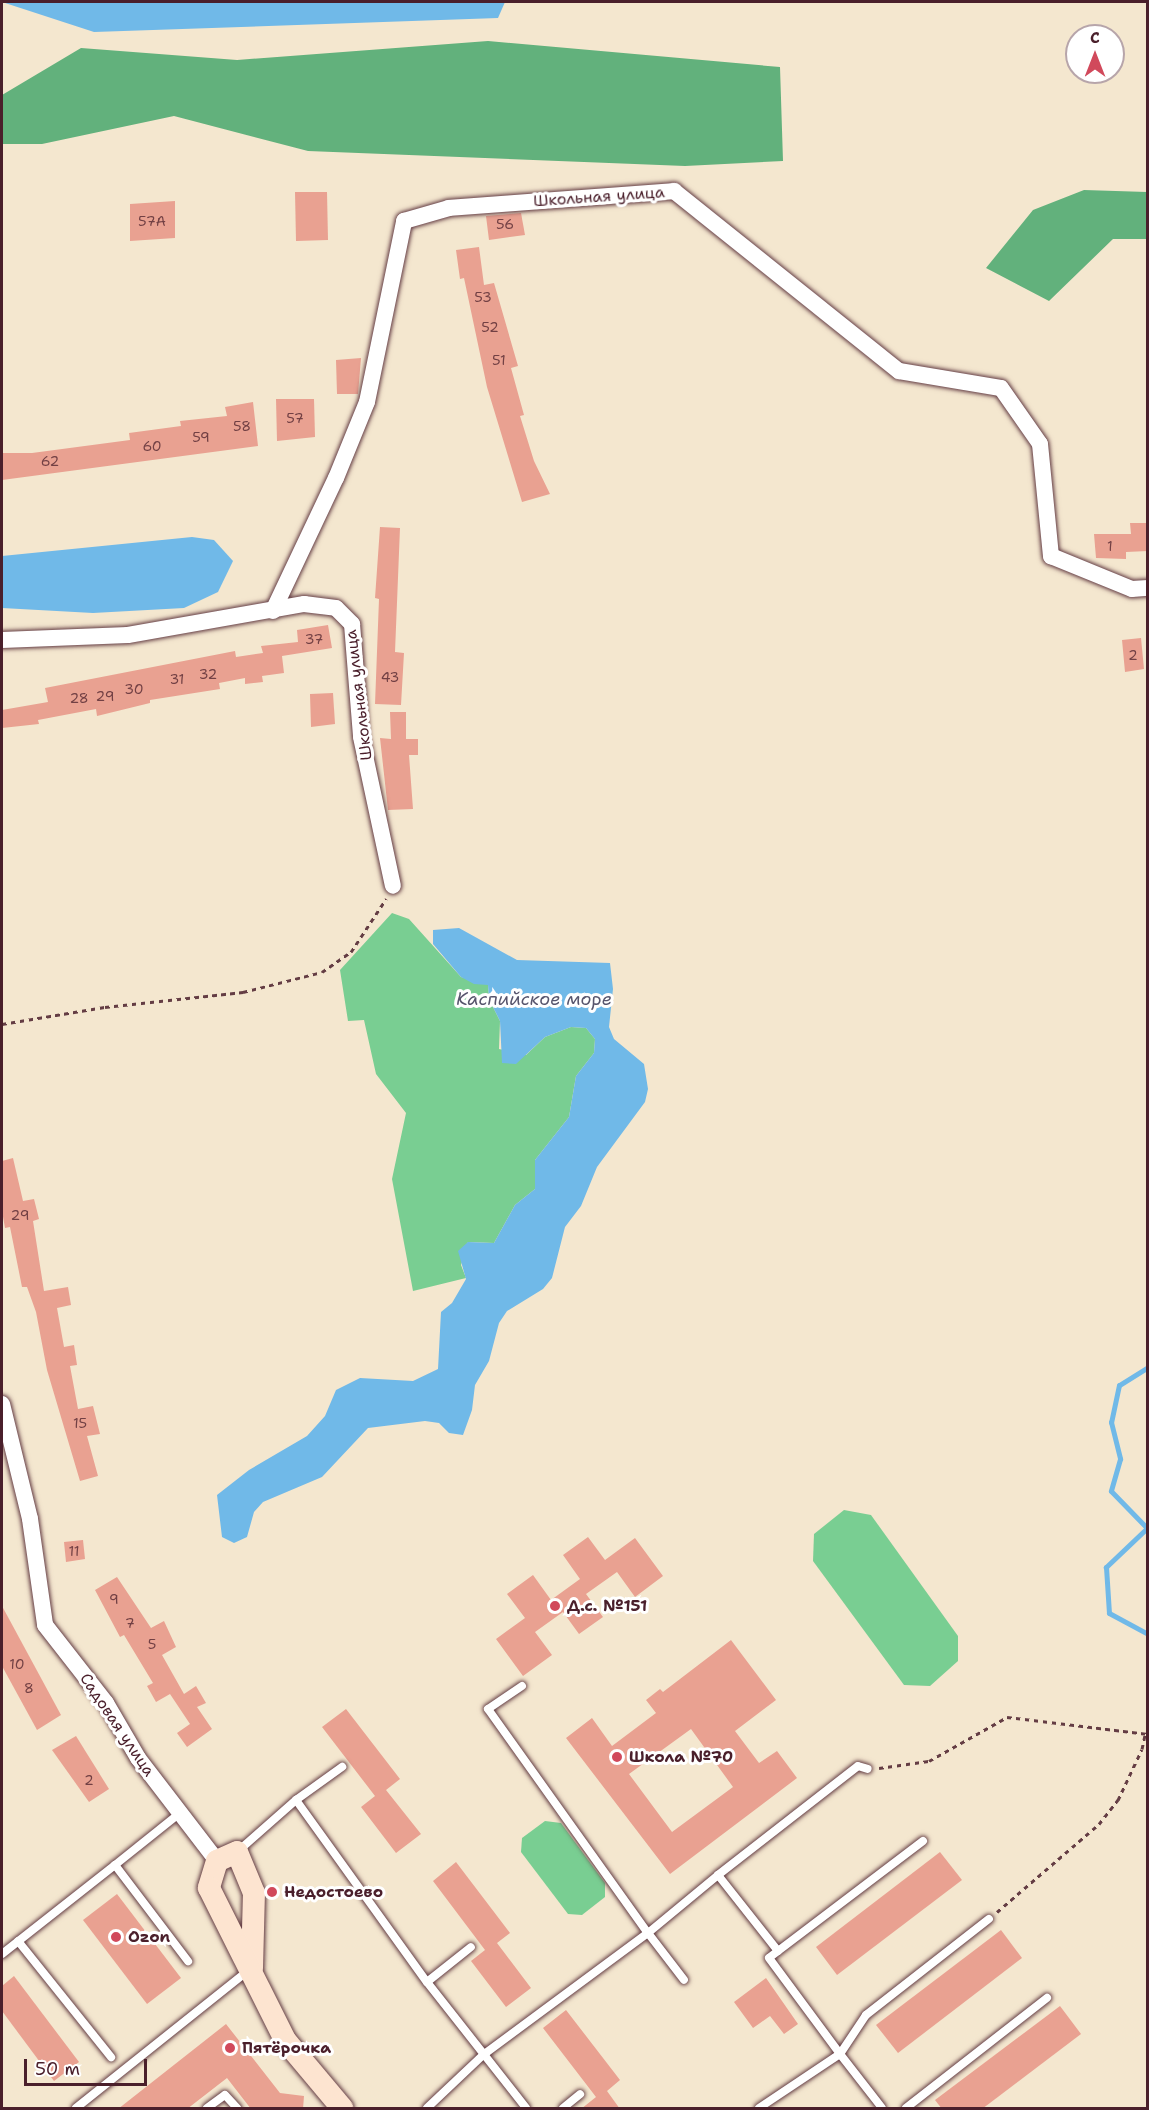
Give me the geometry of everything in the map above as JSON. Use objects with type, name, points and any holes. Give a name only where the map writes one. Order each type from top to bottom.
[{"type":"street","name":"Школьная улица","points":[[273,611],[336,477],[367,402],[404,221],[449,208],[674,191],[899,371],[1000,388],[1040,444],[1051,556],[1132,589],[1148,588]]},
{"type":"street","name":"Школьная улица","points":[[2,640],[128,635],[304,604],[336,608],[352,624],[361,737],[393,886]]},
{"type":"street","name":"Садовая улица","points":[[2,1404],[30,1519],[45,1625],[106,1703],[138,1758],[180,1813],[227,1857]]},
{"type":"street","points":[[252,1968],[254,1893],[227,1857],[209,1888],[252,1968],[285,2040],[342,2109]]},
{"type":"lane","points":[[522,1686],[488,1709],[684,1980]]},
{"type":"lane","points":[[427,2109],[483,2055],[648,1933],[718,1875],[858,1766],[868,1769]]},
{"type":"lane","points":[[227,1857],[296,1800],[342,1767]]},
{"type":"lane","points":[[296,1800],[428,1982],[526,2109]]},
{"type":"lane","points":[[2,1954],[180,1813]]},
{"type":"lane","points":[[882,2109],[769,1958],[923,1842]]},
{"type":"lane","points":[[115,1865],[188,1961]]},
{"type":"lane","points":[[718,1875],[778,1951]]},
{"type":"lane","points":[[759,2109],[840,2054],[866,2014],[989,1919]]},
{"type":"lane","points":[[18,1941],[111,2056]]},
{"type":"lane","points":[[428,1982],[471,1947]]},
{"type":"lane","points":[[76,2109],[252,1968]]},
{"type":"lane","points":[[906,2109],[1047,1998]]},
{"type":"lane","points":[[563,2109],[580,2094]]},
{"type":"lane","points":[[207,2109],[225,2095],[237,2109]]},
{"type":"path","points":[[2,1024],[105,1007],[243,992],[322,972],[351,952],[393,886]]},
{"type":"path","points":[[868,1769],[929,1761],[1007,1717],[1146,1735],[1142,1749],[1118,1800],[1099,1824],[989,1919]]},
{"type":"green space","points":[[488,41],[780,67],[783,161],[685,166],[308,151],[174,116],[42,144],[2,144],[2,95],[81,48],[237,60]]},
{"type":"green space","points":[[1084,190],[1147,192],[1147,239],[1113,239],[1049,301],[986,268],[1033,210]]},
{"type":"green space","points":[[392,913],[409,919],[461,977],[488,984],[489,999],[500,1021],[499,1049],[526,1055],[545,1037],[571,1027],[586,1028],[595,1039],[594,1053],[576,1076],[569,1117],[535,1160],[535,1189],[515,1205],[494,1243],[468,1242],[461,1265],[466,1278],[413,1291],[392,1179],[406,1113],[376,1074],[364,1020],[348,1021],[340,970]]},
{"type":"green space","points":[[844,1510],[871,1515],[958,1636],[958,1661],[930,1686],[904,1685],[813,1561],[814,1534]]},
{"type":"green space","points":[[545,1821],[561,1823],[605,1883],[605,1897],[582,1915],[568,1914],[521,1852],[522,1838]]},
{"type":"water","points":[[2,2],[505,2],[498,18],[94,32]]},
{"type":"water","points":[[192,537],[214,540],[233,561],[218,592],[184,608],[93,613],[2,608],[2,556]]},
{"type":"water","name":"Каспийское море","points":[[459,928],[517,960],[610,963],[613,989],[609,1027],[614,1039],[644,1064],[648,1089],[645,1102],[597,1167],[581,1206],[565,1227],[552,1278],[543,1289],[507,1311],[499,1323],[489,1361],[475,1385],[472,1410],[463,1435],[449,1433],[439,1423],[425,1421],[368,1428],[322,1477],[263,1502],[254,1512],[247,1537],[234,1543],[222,1537],[217,1495],[249,1470],[307,1436],[325,1416],[336,1390],[360,1378],[413,1381],[438,1369],[441,1312],[452,1303],[466,1279],[458,1251],[468,1242],[494,1243],[515,1205],[535,1189],[535,1160],[569,1117],[576,1076],[594,1053],[595,1039],[586,1028],[571,1027],[545,1037],[516,1064],[502,1063],[500,1021],[489,999],[488,985],[474,984],[461,977],[433,944],[433,930]]},
{"type":"building","points":[[295,192],[327,192],[328,240],[296,241]]},
{"type":"building","points":[[175,201],[175,238],[130,241],[130,204]]},
{"type":"building","points":[[521,213],[525,235],[489,240],[486,216]]},
{"type":"building","points":[[479,247],[484,285],[494,283],[518,366],[511,368],[524,415],[520,416],[534,461],[550,494],[522,502],[487,387],[464,278],[460,279],[456,250]]},
{"type":"building","points":[[361,358],[358,394],[337,394],[336,360]]},
{"type":"building","points":[[276,399],[314,399],[315,437],[277,441]]},
{"type":"building","points":[[253,402],[258,446],[2,480],[2,453],[32,453],[130,440],[129,433],[181,426],[180,421],[227,416],[225,407]]},
{"type":"building","points":[[1130,523],[1148,523],[1148,551],[1126,552],[1126,559],[1096,558],[1094,534],[1131,534]]},
{"type":"building","points":[[380,527],[400,528],[395,652],[404,653],[401,705],[375,704],[379,599],[375,598]]},
{"type":"building","points":[[328,625],[332,648],[282,656],[284,673],[262,676],[263,682],[245,684],[245,678],[219,683],[220,689],[150,700],[150,703],[97,716],[96,709],[38,720],[39,724],[2,728],[2,710],[48,702],[45,688],[235,651],[236,657],[263,653],[261,646],[298,642],[297,630]]},
{"type":"building","points":[[1141,638],[1144,669],[1125,672],[1122,640]]},
{"type":"building","points":[[333,693],[335,724],[311,727],[310,694]]},
{"type":"building","points":[[390,712],[406,712],[406,739],[418,739],[418,755],[409,755],[413,809],[388,810],[380,738],[391,739]]},
{"type":"building","points":[[13,1158],[23,1201],[34,1199],[39,1219],[33,1221],[44,1291],[68,1287],[71,1305],[57,1308],[64,1347],[74,1345],[77,1365],[70,1366],[78,1409],[93,1406],[100,1434],[87,1436],[98,1476],[80,1481],[47,1370],[36,1312],[27,1287],[22,1287],[10,1227],[5,1228],[2,1211],[2,1161]]},
{"type":"building","name":"Д.с. №151","points":[[588,1537],[605,1560],[635,1538],[663,1576],[635,1597],[617,1572],[586,1594],[603,1617],[579,1634],[563,1612],[535,1632],[552,1655],[523,1676],[496,1639],[525,1618],[507,1594],[533,1575],[551,1600],[580,1579],[563,1555]]},
{"type":"building","points":[[83,1540],[85,1559],[66,1562],[64,1542]]},
{"type":"building","points":[[117,1577],[151,1628],[164,1621],[176,1647],[162,1655],[184,1694],[196,1686],[206,1703],[197,1707],[212,1729],[187,1747],[177,1733],[190,1724],[170,1694],[156,1702],[147,1686],[153,1683],[124,1635],[120,1637],[95,1590]]},
{"type":"building","points":[[2,1606],[61,1715],[37,1730],[2,1666]]},
{"type":"building","name":"Школа №70","points":[[731,1640],[776,1700],[735,1731],[759,1763],[777,1751],[797,1778],[670,1874],[566,1738],[592,1718],[612,1746],[656,1713],[646,1700],[660,1689],[663,1692]],"holes":[[[691,1729],[733,1787],[672,1832],[629,1774]]]},
{"type":"building","points":[[346,1709],[400,1779],[386,1790],[421,1834],[396,1853],[361,1807],[375,1796],[322,1727]]},
{"type":"building","points":[[76,1736],[109,1789],[89,1802],[52,1750]]},
{"type":"building","points":[[940,1852],[962,1880],[837,1975],[816,1947]]},
{"type":"building","points":[[456,1862],[510,1933],[497,1943],[531,1988],[506,2007],[471,1961],[485,1950],[433,1881]]},
{"type":"building","points":[[117,1894],[181,1978],[147,2004],[83,1920]]},
{"type":"building","points":[[1001,1930],[1022,1958],[898,2053],[876,2025]]},
{"type":"building","points":[[14,1976],[79,2062],[54,2081],[2,2011],[2,1986]]},
{"type":"building","points":[[766,1978],[798,2024],[784,2034],[770,2016],[753,2028],[734,2002]]},
{"type":"building","points":[[1060,2006],[1081,2034],[982,2109],[942,2109],[935,2100]]},
{"type":"building","points":[[566,2010],[620,2080],[607,2091],[620,2109],[581,2109],[596,2097],[543,2028]]},
{"type":"building","points":[[226,2024],[280,2093],[304,2096],[303,2109],[251,2109],[227,2078],[187,2109],[118,2109]]},
{"type":"waterway","points":[[1148,1367],[1119,1385],[1111,1422],[1120,1459],[1111,1491],[1147,1528],[1106,1567],[1109,1613],[1148,1634]]},
{"type":"place","name":"Д.с. №151","points":[[555,1606]]},
{"type":"place","name":"Школа №70","points":[[617,1757]]},
{"type":"place","name":"Недостоево","points":[[272,1892]]},
{"type":"place","name":"Ozon","points":[[116,1937]]},
{"type":"place","name":"Пятёрочка","points":[[230,2048]]}]
